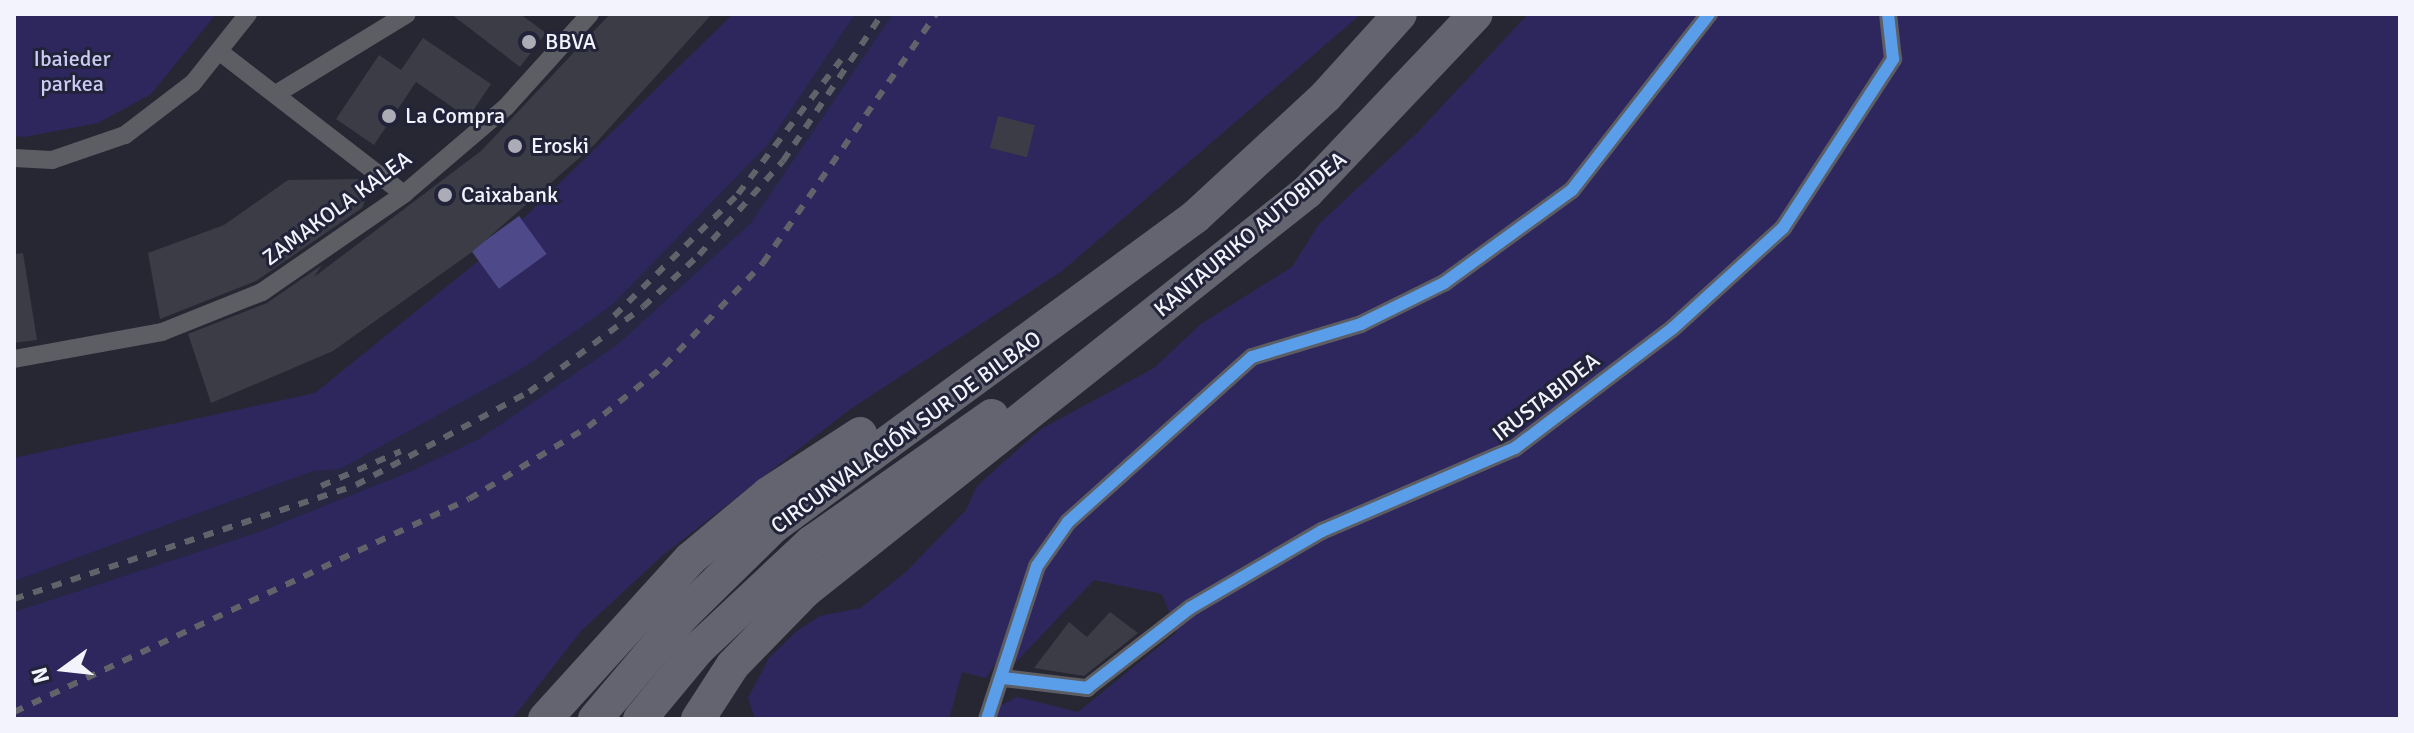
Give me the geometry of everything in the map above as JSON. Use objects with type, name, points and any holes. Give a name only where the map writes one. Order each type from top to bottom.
[{"type":"highway","points":[[545,719],[679,570],[768,494],[996,351],[1055,323],[1249,170],[1400,14]]},
{"type":"highway","name":"KANTAURIKO AUTOBIDEA","points":[[1077,371],[1307,192],[1476,14]]},
{"type":"highway","name":"CIRCUNVALACIÓN SUR DE BILBAO","points":[[595,719],[684,614],[774,526],[1055,323]]},
{"type":"highway","points":[[640,719],[699,648],[811,543],[966,433],[1077,371]]},
{"type":"highway","points":[[698,719],[733,665],[805,591],[1077,371]]},
{"type":"street","points":[[14,158],[52,160],[125,135],[162,110],[220,52],[248,14]]},
{"type":"street","points":[[276,94],[407,14]]},
{"type":"street","name":"ZAMAKOLA KALEA","points":[[14,359],[162,332],[212,315],[314,260],[404,194],[506,107],[590,14]]},
{"type":"street","points":[[987,719],[1003,678],[1037,566],[1068,522],[1252,357],[1361,324],[1444,283],[1572,190],[1709,14]]},
{"type":"street","name":"IRUSTABIDEA","points":[[1003,678],[1087,688],[1190,608],[1322,531],[1515,448],[1673,328],[1783,228],[1893,59],[1888,14]]},
{"type":"street","points":[[220,52],[404,194]]},
{"type":"shaded area","points":[[855,14],[893,14],[810,143],[751,223],[617,345],[479,439],[414,470],[259,532],[14,612],[14,581],[313,471],[340,469],[523,368],[612,305],[768,143]]},
{"type":"shaded area","points":[[519,216],[547,254],[499,289],[471,251]]},
{"type":"green space","name":"Ibaieder parkea","points":[[14,14],[216,14],[151,94],[98,123],[24,137],[14,136]]},
{"type":"green space","points":[[733,14],[855,14],[768,144],[612,305],[523,368],[340,469],[313,471],[14,581],[14,458],[315,393],[487,254]]},
{"type":"green space","points":[[893,14],[1361,14],[1062,271],[849,410],[663,555],[582,630],[512,719],[14,719],[14,612],[259,532],[414,470],[479,439],[617,345],[751,223]]},
{"type":"green space","points":[[1528,14],[2400,14],[2400,719],[996,719],[1001,705],[1017,697],[1078,712],[1177,632],[1162,594],[1094,580],[1015,663],[997,661],[986,678],[962,672],[949,719],[755,719],[748,698],[769,658],[797,631],[820,616],[861,608],[906,572],[966,510],[977,486],[1041,429],[1154,368],[1201,324],[1292,267],[1319,224],[1418,132]]},
{"type":"building","points":[[451,14],[520,14],[546,33],[520,67]]},
{"type":"building","points":[[610,14],[712,14],[594,145],[472,252],[333,351],[211,403],[188,334],[267,303],[322,265],[314,277],[481,151]]},
{"type":"building","points":[[423,38],[491,84],[468,118],[416,82],[374,145],[336,119],[379,55],[401,70]]},
{"type":"building","points":[[998,116],[1035,125],[1027,157],[990,148]]},
{"type":"building","points":[[362,179],[371,187],[362,208],[256,281],[160,319],[148,253],[224,225],[288,180]]},
{"type":"building","points":[[23,253],[37,340],[14,343],[14,254]]},
{"type":"building","points":[[1110,612],[1138,633],[1084,676],[1034,668],[1069,622],[1087,637]]},
{"type":"railway","points":[[14,599],[356,485],[529,392],[643,307],[699,255],[783,161],[882,14]]},
{"type":"railway","points":[[14,712],[469,499],[588,427],[664,366],[763,263],[936,14]]},
{"type":"railway","points":[[614,316],[738,194],[841,60]]},
{"type":"railway","points":[[321,486],[401,451]]},
{"type":"cycle path","points":[[987,719],[1037,566],[1068,522],[1252,357],[1361,324],[1444,283],[1572,190],[1709,14]]},
{"type":"cycle path","points":[[1003,678],[1087,688],[1190,608],[1322,531],[1515,448],[1673,328],[1783,228],[1893,59],[1888,14]]},
{"type":"place","name":"BBVA","points":[[529,42]]},
{"type":"place","name":"La Compra","points":[[389,116]]},
{"type":"place","name":"Eroski","points":[[515,146]]},
{"type":"place","name":"Caixabank","points":[[445,195]]}]
